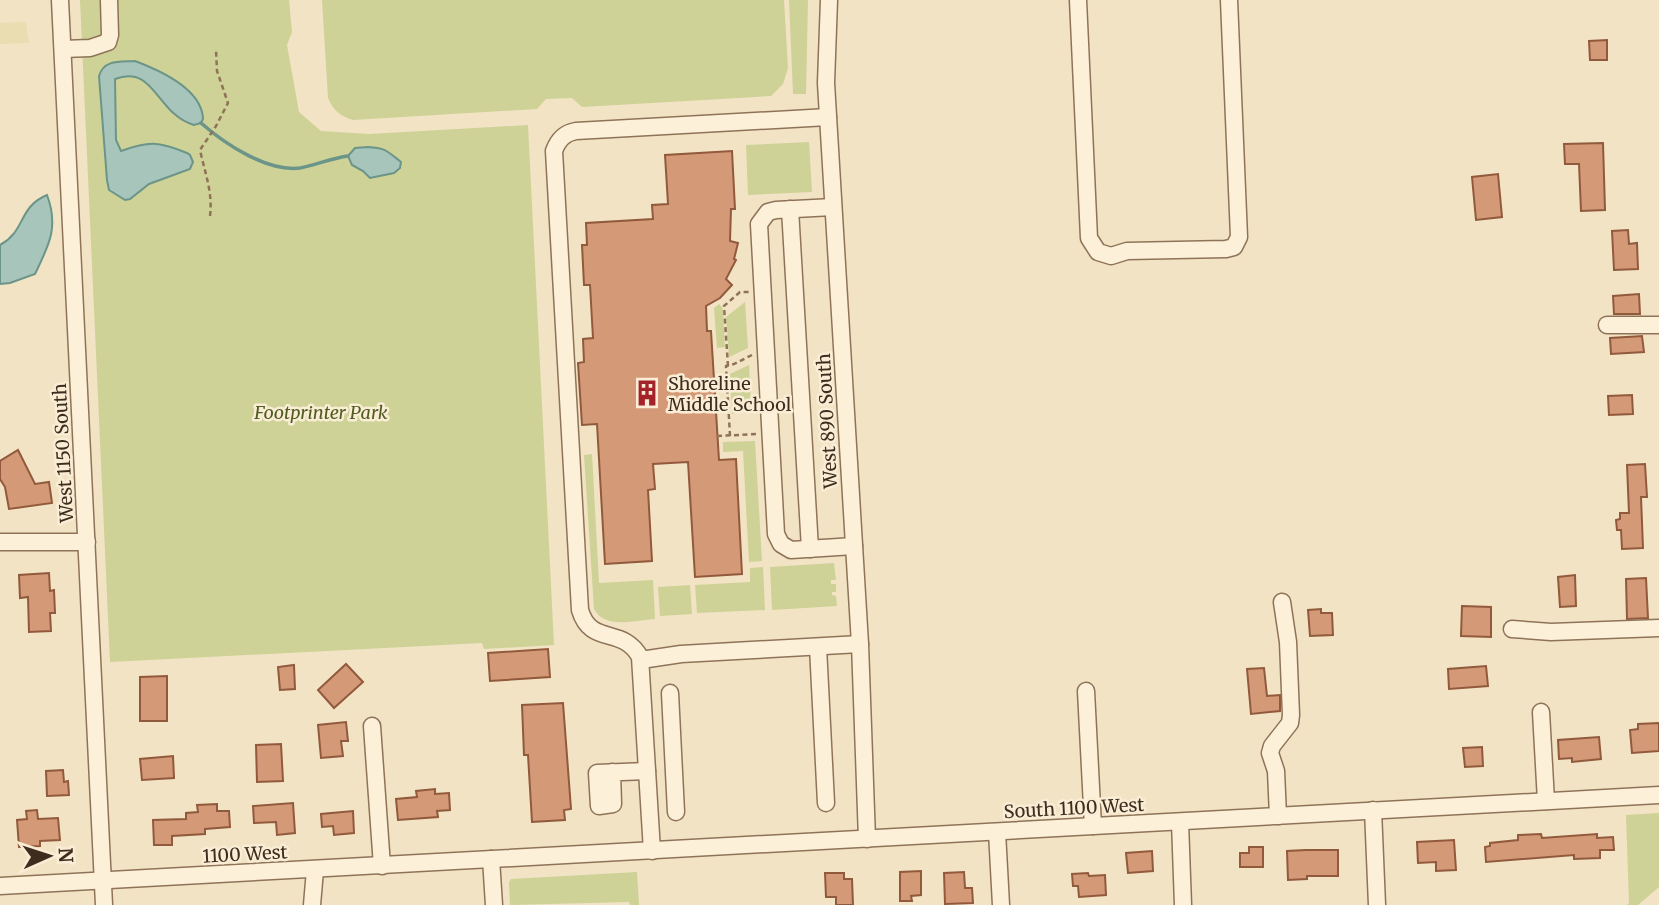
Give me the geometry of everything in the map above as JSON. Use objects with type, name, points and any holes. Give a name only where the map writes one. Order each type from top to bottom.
[{"type":"street","name":"West 1150 South","points":[[60,0],[104,905]]},
{"type":"street","points":[[63,49],[90,48],[108,41],[109,0]]},
{"type":"street","name":"West 890 South","points":[[829,0],[826,83],[860,644],[867,839]]},
{"type":"street","points":[[1078,0],[1089,238],[1098,252],[1111,256],[1127,251],[1226,249],[1234,247],[1239,237],[1229,0]]},
{"type":"street","points":[[652,850],[641,660],[636,650],[625,640],[591,629],[580,610],[554,173],[556,145],[564,135],[576,131],[828,117]]},
{"type":"street","points":[[833,207],[768,212],[760,224],[770,431],[778,540],[791,550],[854,546]]},
{"type":"street","points":[[790,209],[810,549]]},
{"type":"street","points":[[1607,325],[1659,325]]},
{"type":"street","points":[[0,542],[87,542]]},
{"type":"street","points":[[1278,816],[1276,771],[1270,752],[1290,723],[1291,715],[1288,642],[1282,602]]},
{"type":"street","points":[[1512,629],[1551,632],[1659,628]]},
{"type":"street","points":[[641,660],[681,654],[860,644]]},
{"type":"street","points":[[818,647],[826,803]]},
{"type":"street","points":[[1086,691],[1093,826]]},
{"type":"street","points":[[670,693],[676,811]]},
{"type":"street","points":[[1541,712],[1546,801]]},
{"type":"street","points":[[372,726],[382,866]]},
{"type":"street","points":[[645,734],[672,732]]},
{"type":"street","points":[[612,772],[648,771]]},
{"type":"street","name":"South 1100 West","points":[[491,859],[1659,794]]},
{"type":"street","points":[[1373,810],[1377,905]]},
{"type":"street","points":[[1180,821],[1183,905]]},
{"type":"street","points":[[997,832],[1001,905]]},
{"type":"street","points":[[491,859],[494,905]]},
{"type":"street","name":"1100 West","points":[[0,886],[491,859]]},
{"type":"street","points":[[312,905],[315,870]]},
{"type":"path","points":[[210,216],[212,196],[200,150],[228,103],[217,71],[216,50]]},
{"type":"path","points":[[730,436],[724,306],[740,292],[750,292]]},
{"type":"path","points":[[727,366],[753,354]]},
{"type":"path","points":[[717,436],[758,434]]},
{"type":"shaded area","points":[[26,22],[29,43],[0,44],[0,23]]},
{"type":"green space","name":"Footprinter Park","points":[[80,0],[289,0],[292,32],[287,45],[299,112],[321,131],[369,134],[528,125],[554,645],[484,649],[482,643],[110,662]]},
{"type":"green space","points":[[322,0],[784,0],[788,68],[783,84],[771,96],[582,107],[572,98],[546,99],[537,109],[353,120],[338,112],[328,98]]},
{"type":"green space","points":[[789,0],[808,0],[806,94],[793,94]]},
{"type":"green space","points":[[809,142],[812,192],[748,195],[746,145]]},
{"type":"green space","points":[[745,302],[748,348],[729,357],[726,317]]},
{"type":"green space","points":[[719,304],[723,309],[725,347],[717,348],[714,308]]},
{"type":"green space","points":[[749,365],[751,407],[732,414],[730,374]]},
{"type":"green space","points":[[755,441],[762,561],[749,562],[743,451],[723,452],[723,442]]},
{"type":"green space","points":[[592,454],[599,583],[653,580],[655,619],[613,622],[599,616],[594,609],[584,455]]},
{"type":"green space","points":[[834,563],[836,580],[831,580],[831,584],[836,584],[836,592],[832,592],[832,595],[836,596],[837,606],[772,610],[770,567]]},
{"type":"green space","points":[[763,567],[765,610],[697,613],[695,585],[750,582],[750,568]]},
{"type":"green space","points":[[690,585],[692,614],[660,616],[658,587]]},
{"type":"green space","points":[[1659,813],[1659,887],[1638,905],[1627,905],[1626,815]]},
{"type":"green space","points":[[637,872],[639,905],[630,905],[629,902],[510,905],[511,879]]},
{"type":"water","points":[[135,61],[178,82],[195,99],[201,108],[203,119],[201,123],[194,125],[181,119],[139,78],[128,76],[115,79],[116,140],[121,151],[139,145],[161,144],[187,153],[193,162],[190,169],[149,184],[125,200],[109,190],[99,76],[109,64]]},
{"type":"water","points":[[355,148],[383,149],[401,162],[400,168],[394,173],[370,178],[352,165],[348,156]]},
{"type":"water","points":[[47,195],[51,206],[51,236],[35,274],[0,284],[0,245],[14,233],[31,206]]},
{"type":"building","points":[[1607,40],[1607,60],[1590,60],[1589,41]]},
{"type":"building","points":[[1603,143],[1605,210],[1581,211],[1579,164],[1565,164],[1564,144]]},
{"type":"building","name":"Shoreline Middle School","points":[[732,151],[735,209],[731,209],[730,241],[738,243],[734,259],[736,260],[726,279],[732,285],[720,298],[706,306],[707,331],[711,331],[719,460],[736,459],[742,574],[695,577],[688,462],[653,464],[655,489],[648,490],[652,561],[605,564],[597,424],[582,425],[578,363],[584,362],[583,339],[593,338],[590,285],[584,285],[582,245],[587,245],[586,223],[653,219],[652,205],[668,204],[665,155]]},
{"type":"building","points":[[1498,174],[1502,217],[1476,220],[1472,177]]},
{"type":"building","points":[[1628,230],[1629,244],[1637,243],[1638,269],[1614,270],[1612,231]]},
{"type":"building","points":[[1639,294],[1640,314],[1614,314],[1613,296]]},
{"type":"building","points":[[1642,336],[1644,352],[1611,354],[1610,338]]},
{"type":"building","points":[[1632,395],[1633,414],[1609,415],[1608,396]]},
{"type":"building","points":[[18,450],[35,484],[49,482],[52,503],[9,509],[5,487],[0,479],[0,461]]},
{"type":"building","points":[[1645,464],[1647,497],[1641,497],[1643,548],[1622,549],[1621,530],[1617,530],[1616,520],[1620,519],[1620,513],[1629,513],[1627,465]]},
{"type":"building","points":[[49,573],[50,591],[54,590],[55,613],[50,613],[51,631],[29,632],[28,597],[20,598],[19,575]]},
{"type":"building","points":[[1575,575],[1576,606],[1560,607],[1558,577]]},
{"type":"building","points":[[1646,578],[1648,618],[1627,619],[1626,579]]},
{"type":"building","points":[[1462,606],[1491,607],[1491,637],[1461,636]]},
{"type":"building","points":[[1321,609],[1321,613],[1332,613],[1333,635],[1310,636],[1308,610]]},
{"type":"building","points":[[548,649],[550,677],[490,681],[488,653]]},
{"type":"building","points":[[346,664],[363,682],[334,708],[318,690]]},
{"type":"building","points":[[294,665],[295,689],[280,690],[278,667]]},
{"type":"building","points":[[1486,666],[1488,686],[1449,689],[1448,669]]},
{"type":"building","points":[[1264,668],[1267,696],[1280,695],[1280,711],[1251,714],[1247,669]]},
{"type":"building","points":[[167,676],[167,721],[140,721],[140,677]]},
{"type":"building","points":[[563,703],[571,809],[564,810],[565,820],[532,822],[528,755],[524,755],[522,705]]},
{"type":"building","points":[[346,722],[348,741],[341,741],[343,756],[321,758],[318,725]]},
{"type":"building","points":[[1659,723],[1659,751],[1632,753],[1630,730],[1638,729],[1638,724]]},
{"type":"building","points":[[1599,737],[1601,759],[1572,762],[1572,758],[1559,759],[1558,740]]},
{"type":"building","points":[[281,744],[283,781],[257,782],[256,745]]},
{"type":"building","points":[[1482,747],[1483,766],[1465,767],[1463,748]]},
{"type":"building","points":[[173,756],[174,778],[142,780],[140,759]]},
{"type":"building","points":[[63,770],[64,782],[68,781],[69,795],[47,796],[46,771]]},
{"type":"building","points":[[435,789],[435,794],[449,793],[450,810],[437,811],[438,817],[398,820],[396,799],[417,797],[416,791]]},
{"type":"building","points":[[293,803],[295,833],[277,835],[276,822],[254,823],[253,806]]},
{"type":"building","points":[[217,804],[217,811],[229,811],[230,827],[205,829],[205,834],[172,836],[172,845],[154,845],[153,820],[186,819],[186,813],[198,812],[197,805]]},
{"type":"building","points":[[37,810],[38,819],[58,818],[60,840],[40,841],[40,846],[19,847],[17,820],[27,819],[26,811]]},
{"type":"building","points":[[353,811],[354,833],[334,835],[333,826],[322,827],[321,814]]},
{"type":"building","points":[[1541,834],[1542,838],[1597,834],[1597,838],[1613,837],[1614,850],[1600,850],[1600,858],[1574,859],[1574,855],[1486,862],[1485,847],[1490,846],[1490,843],[1518,840],[1518,835]]},
{"type":"building","points":[[1454,840],[1456,870],[1436,871],[1436,862],[1418,863],[1417,842]]},
{"type":"building","points":[[1249,847],[1263,847],[1263,867],[1240,867],[1240,853],[1249,853]]},
{"type":"building","points":[[1338,850],[1338,876],[1307,876],[1307,879],[1288,880],[1287,851]]},
{"type":"building","points":[[1152,851],[1153,871],[1128,873],[1126,853]]},
{"type":"building","points":[[921,871],[921,895],[911,896],[912,901],[900,901],[900,872]]},
{"type":"building","points":[[964,872],[965,888],[972,888],[973,903],[945,904],[944,873]]},
{"type":"building","points":[[825,873],[844,873],[844,879],[852,879],[853,905],[836,905],[836,897],[826,897]]},
{"type":"building","points":[[1088,873],[1089,876],[1105,875],[1106,895],[1079,897],[1078,886],[1073,886],[1072,874]]},
{"type":"waterway","points":[[201,123],[234,148],[274,166],[300,168],[348,156]]},
{"type":"place","name":"Shoreline Middle School","points":[[647,393]]}]
